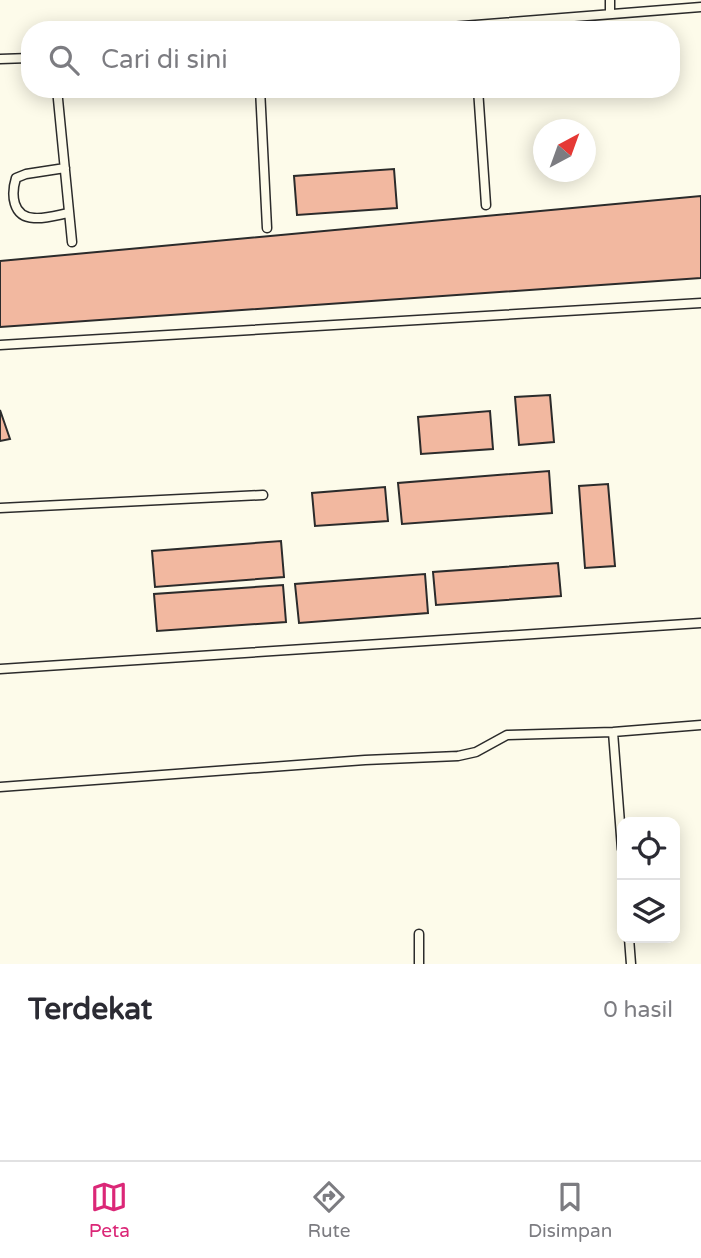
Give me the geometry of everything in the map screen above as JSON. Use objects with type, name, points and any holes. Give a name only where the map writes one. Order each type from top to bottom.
[{"type":"lane","points":[[610,0],[610,14]]},
{"type":"lane","points":[[542,21],[701,7]]},
{"type":"lane","points":[[0,59],[21,58]]},
{"type":"lane","points":[[58,98],[72,242]]},
{"type":"lane","points":[[260,98],[267,228]]},
{"type":"lane","points":[[479,98],[486,205]]},
{"type":"lane","points":[[65,168],[16,178],[12,191],[15,206],[33,219],[68,213]]},
{"type":"lane","points":[[0,345],[701,303]]},
{"type":"lane","points":[[0,508],[263,495]]},
{"type":"lane","points":[[0,669],[701,623]]},
{"type":"lane","points":[[0,787],[351,761],[458,756],[476,752],[507,735],[613,732],[701,724]]},
{"type":"lane","points":[[613,732],[620,817]]},
{"type":"lane","points":[[419,934],[419,964]]},
{"type":"lane","points":[[629,943],[631,964]]},
{"type":"building","points":[[394,169],[397,208],[297,215],[294,176]]},
{"type":"building","points":[[701,196],[701,278],[0,327],[0,261]]},
{"type":"building","points":[[550,395],[554,442],[519,445],[515,397]]},
{"type":"building","points":[[0,410],[10,439],[0,441]]},
{"type":"building","points":[[490,411],[493,449],[421,454],[418,417]]},
{"type":"building","points":[[549,471],[552,513],[402,524],[398,483]]},
{"type":"building","points":[[608,484],[615,566],[585,568],[579,486]]},
{"type":"building","points":[[385,487],[388,521],[315,526],[312,493]]},
{"type":"building","points":[[281,541],[284,577],[155,587],[152,551]]},
{"type":"building","points":[[558,563],[561,596],[436,605],[433,572]]},
{"type":"building","points":[[425,574],[428,613],[299,623],[295,584]]},
{"type":"building","points":[[283,585],[286,622],[157,631],[154,594]]}]
